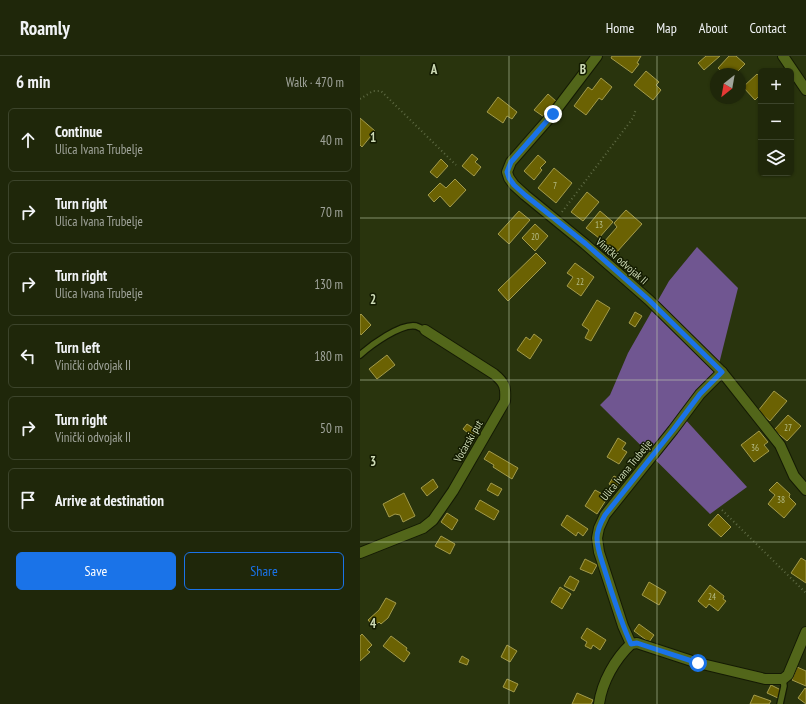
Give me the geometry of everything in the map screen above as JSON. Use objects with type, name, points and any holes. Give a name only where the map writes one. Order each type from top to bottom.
[{"type":"street","name":"Vinički odvojak II","points":[[597,56],[553,114],[511,162],[507,172],[509,178],[514,185],[586,244],[649,300],[722,372],[780,445],[794,476],[806,490]]},
{"type":"street","points":[[783,56],[806,90]]},
{"type":"street","name":"Voćarski put","points":[[360,553],[423,528],[433,520],[453,491],[505,401],[506,391],[503,382],[494,374],[425,330]]},
{"type":"street","name":"Ulica Ivana Trubelje","points":[[631,644],[623,626],[599,552],[597,538],[599,528],[605,515],[700,394],[722,372]]},
{"type":"street","points":[[599,704],[600,695],[617,660],[631,644],[637,643],[698,663],[765,679],[783,679],[788,675],[806,632]]},
{"type":"lane","points":[[360,355],[378,340],[401,329],[415,326],[425,330]]},
{"type":"lane","points":[[780,704],[784,686],[783,679]]},
{"type":"path","points":[[360,99],[373,91],[381,91],[456,165]]},
{"type":"path","points":[[555,220],[633,118],[636,109]]},
{"type":"path","points":[[722,510],[806,592]]},
{"type":"shaded area","points":[[697,247],[738,288],[714,384],[684,418],[747,487],[710,514],[600,405],[610,395],[628,353],[669,281]]},
{"type":"building","points":[[612,56],[641,56],[637,63],[639,64],[632,73],[611,58]]},
{"type":"building","points":[[706,56],[720,56],[704,70],[698,63]]},
{"type":"building","points":[[729,56],[736,56],[745,64],[741,68],[718,68]]},
{"type":"building","points":[[646,71],[659,82],[656,85],[661,90],[653,100],[634,85]]},
{"type":"building","points":[[757,74],[758,75],[758,97],[755,100],[746,90],[746,84]]},
{"type":"building","points":[[601,78],[612,87],[602,100],[599,98],[586,115],[574,106],[588,87],[592,90]]},
{"type":"building","points":[[548,94],[557,102],[544,117],[534,110]]},
{"type":"building","points":[[498,97],[517,112],[512,119],[507,116],[503,123],[487,112]]},
{"type":"building","points":[[360,118],[375,131],[362,147],[360,145]]},
{"type":"building","points":[[472,154],[478,159],[475,162],[481,167],[474,176],[462,166]]},
{"type":"building","points":[[538,155],[546,162],[540,168],[542,170],[534,180],[524,171]]},
{"type":"building","points":[[441,159],[448,166],[437,178],[430,172]]},
{"type":"building","points":[[554,168],[572,183],[556,203],[538,188]]},
{"type":"building","points":[[455,179],[466,190],[450,207],[440,196],[434,202],[428,195],[440,183],[446,188]]},
{"type":"building","points":[[587,192],[599,202],[583,221],[571,212]]},
{"type":"building","points":[[626,210],[642,224],[616,253],[604,242],[617,227],[614,223]]},
{"type":"building","points":[[519,211],[530,220],[509,244],[498,234]]},
{"type":"building","points":[[600,211],[613,222],[599,238],[586,228]]},
{"type":"building","points":[[535,224],[548,236],[535,251],[522,238]]},
{"type":"building","points":[[536,253],[546,263],[508,301],[498,290]]},
{"type":"building","points":[[575,263],[594,277],[581,296],[567,286],[573,277],[567,273]]},
{"type":"building","points":[[597,300],[610,308],[591,341],[585,338],[589,330],[582,325]]},
{"type":"building","points":[[635,312],[642,316],[635,327],[629,323]]},
{"type":"building","points":[[361,314],[371,325],[361,335],[360,315]]},
{"type":"building","points":[[534,334],[542,340],[530,359],[517,350],[526,337],[530,340]]},
{"type":"building","points":[[387,355],[395,365],[377,379],[369,369]]},
{"type":"building","points":[[774,391],[787,401],[770,421],[758,411]]},
{"type":"building","points":[[788,415],[801,426],[787,441],[774,430]]},
{"type":"building","points":[[467,424],[476,430],[472,436],[463,429]]},
{"type":"building","points":[[759,431],[768,442],[764,445],[769,451],[754,462],[741,445]]},
{"type":"building","points":[[618,438],[626,443],[622,449],[627,452],[619,464],[607,457]]},
{"type":"building","points":[[489,451],[518,468],[512,479],[493,467],[494,465],[484,459]]},
{"type":"building","points":[[614,476],[621,480],[616,488],[609,484]]},
{"type":"building","points":[[433,479],[438,487],[427,496],[421,488]]},
{"type":"building","points":[[777,482],[790,494],[789,497],[796,504],[784,518],[768,504],[775,495],[769,490]]},
{"type":"building","points":[[491,483],[502,489],[498,496],[487,490]]},
{"type":"building","points":[[595,490],[608,497],[597,514],[585,506]]},
{"type":"building","points":[[404,493],[415,516],[403,522],[400,515],[395,514],[389,517],[383,504]]},
{"type":"building","points":[[480,500],[499,511],[494,520],[475,509]]},
{"type":"building","points":[[447,513],[458,520],[452,530],[441,522]]},
{"type":"building","points":[[718,514],[731,527],[721,537],[708,525]]},
{"type":"building","points":[[567,515],[588,529],[583,536],[578,532],[576,536],[561,525]]},
{"type":"building","points":[[441,536],[455,544],[450,554],[435,546]]},
{"type":"building","points":[[801,558],[806,561],[806,583],[791,573]]},
{"type":"building","points":[[585,559],[597,565],[592,574],[580,569]]},
{"type":"building","points":[[570,576],[579,581],[574,591],[564,586]]},
{"type":"building","points":[[649,582],[666,592],[659,605],[642,595]]},
{"type":"building","points":[[710,585],[724,596],[723,599],[726,601],[718,611],[709,604],[706,608],[698,601]]},
{"type":"building","points":[[560,587],[571,594],[562,609],[551,602]]},
{"type":"building","points":[[386,598],[396,603],[388,618],[381,624],[379,622],[374,627],[368,620],[379,610]]},
{"type":"building","points":[[639,624],[654,635],[649,642],[634,631]]},
{"type":"building","points":[[587,628],[606,640],[600,650],[593,645],[591,649],[585,646],[587,642],[581,638]]},
{"type":"building","points":[[362,634],[372,645],[367,650],[370,652],[360,661],[360,636]]},
{"type":"building","points":[[391,636],[407,648],[406,650],[410,653],[404,662],[383,646]]},
{"type":"building","points":[[507,645],[517,651],[510,662],[501,657]]},
{"type":"building","points":[[462,656],[469,660],[467,665],[459,662]]},
{"type":"building","points":[[797,667],[806,671],[806,686],[792,680]]},
{"type":"building","points":[[507,679],[518,684],[514,692],[503,687]]},
{"type":"building","points":[[771,685],[781,690],[778,698],[767,693]]},
{"type":"building","points":[[805,688],[806,689],[806,704],[798,698]]},
{"type":"building","points":[[577,693],[593,700],[591,704],[572,704]]},
{"type":"building","points":[[754,695],[771,701],[769,704],[750,704]]},
{"type":"route","points":[[553,114],[511,162],[507,172],[509,178],[525,195],[586,244],[649,300],[722,372],[700,394],[605,515],[599,528],[597,538],[599,552],[623,626],[631,644],[637,643],[698,663]]}]
